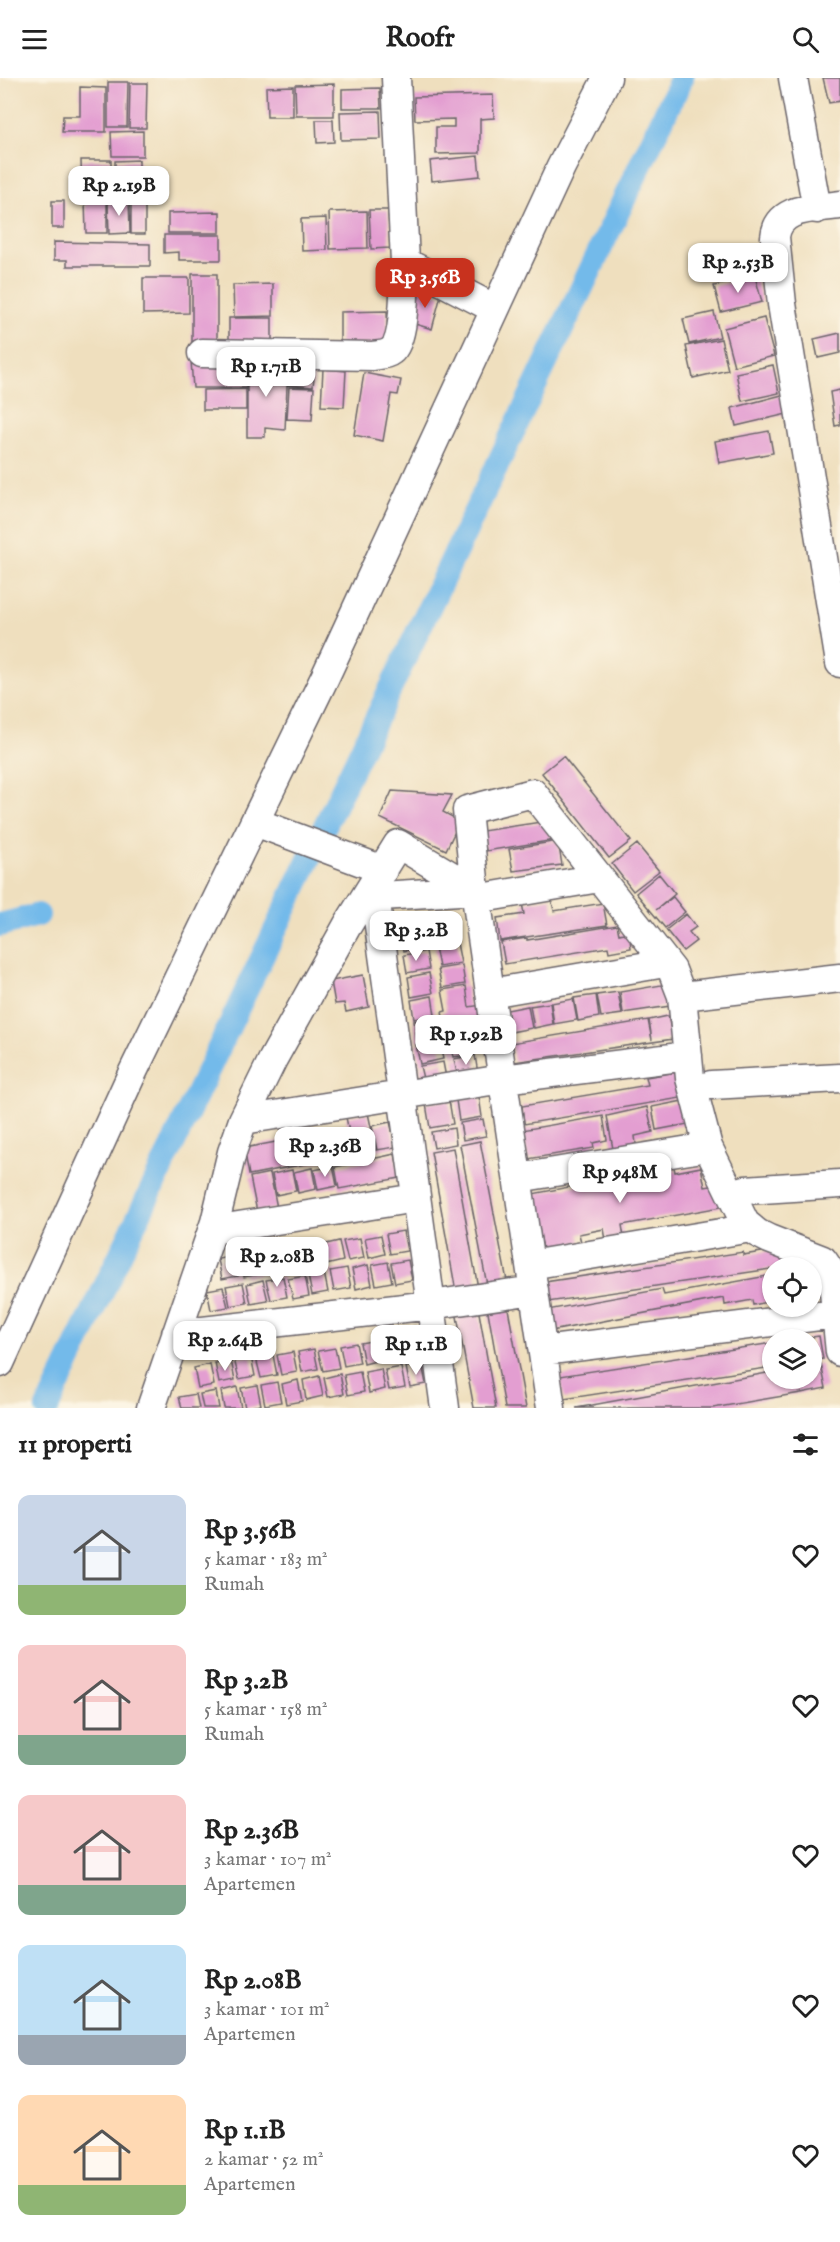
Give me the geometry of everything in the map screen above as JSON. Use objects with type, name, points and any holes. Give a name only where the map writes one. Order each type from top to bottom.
[{"type":"street","points":[[202,353],[373,356],[386,354],[393,350],[400,336],[405,262],[396,78],[385,78]]},
{"type":"street","points":[[0,1364],[130,1078],[260,824],[325,677],[561,167],[607,78]]},
{"type":"street","points":[[794,78],[828,207],[788,214],[776,227],[775,237],[782,304],[840,663]]},
{"type":"street","points":[[405,262],[495,309]]},
{"type":"street","points":[[551,1408],[476,895],[467,810],[533,794],[672,970],[682,996],[690,1078],[708,1147],[745,1223],[769,1239],[823,1260],[829,1269],[840,1352]]},
{"type":"street","points":[[260,824],[372,882],[476,895],[599,878]]},
{"type":"street","points":[[151,1408],[213,1230],[232,1152],[243,1120],[273,1059],[372,882],[398,844],[476,895]]},
{"type":"street","points":[[372,882],[445,1408]]},
{"type":"street","points":[[490,993],[665,963]]},
{"type":"street","points":[[682,996],[840,978]]},
{"type":"street","points":[[243,1120],[503,1079],[688,1056]]},
{"type":"street","points":[[711,1085],[840,1078]]},
{"type":"street","points":[[518,1178],[708,1147]]},
{"type":"street","points":[[745,1190],[840,1184]]},
{"type":"street","points":[[213,1230],[416,1198]]},
{"type":"street","points":[[176,1334],[431,1305],[532,1278],[751,1228]]},
{"type":"street","points":[[543,1351],[836,1314]]},
{"type":"building","points":[[823,78],[840,78],[840,101],[829,103]]},
{"type":"building","points":[[108,82],[128,82],[127,127],[108,127]]},
{"type":"building","points":[[130,83],[147,83],[146,128],[129,128]]},
{"type":"building","points":[[334,84],[334,116],[296,116],[295,85]]},
{"type":"building","points":[[293,86],[293,117],[267,117],[266,87]]},
{"type":"building","points":[[80,87],[106,88],[106,132],[62,132],[63,116],[80,116]]},
{"type":"building","points":[[380,88],[381,108],[342,108],[342,89]]},
{"type":"building","points":[[493,95],[494,118],[480,119],[480,153],[436,154],[436,127],[454,127],[454,119],[415,120],[414,97]]},
{"type":"building","points":[[380,111],[381,139],[341,140],[340,112]]},
{"type":"building","points":[[316,120],[333,120],[334,142],[317,143]]},
{"type":"building","points":[[143,131],[143,156],[112,156],[111,132]]},
{"type":"building","points":[[478,156],[480,176],[432,181],[430,161]]},
{"type":"building","points":[[81,160],[111,160],[111,193],[82,194]]},
{"type":"building","points":[[139,160],[139,193],[115,194],[115,161]]},
{"type":"building","points":[[52,201],[64,201],[64,228],[52,228]]},
{"type":"building","points":[[85,201],[107,201],[107,233],[86,233]]},
{"type":"building","points":[[108,201],[129,201],[130,233],[109,234]]},
{"type":"building","points":[[131,201],[145,201],[145,234],[131,234]]},
{"type":"building","points":[[369,210],[388,210],[390,248],[371,249]]},
{"type":"building","points":[[367,211],[368,248],[330,249],[329,212]]},
{"type":"building","points":[[220,212],[220,233],[168,233],[168,213]]},
{"type":"building","points":[[326,218],[327,250],[302,251],[301,219]]},
{"type":"building","points":[[164,235],[221,235],[221,260],[179,260],[179,252],[164,253]]},
{"type":"building","points":[[54,242],[150,244],[150,266],[67,266],[67,260],[54,260]]},
{"type":"building","points":[[192,274],[217,274],[217,342],[192,342]]},
{"type":"building","points":[[755,276],[762,302],[721,312],[714,286]]},
{"type":"building","points":[[143,278],[189,278],[189,313],[143,314]]},
{"type":"building","points":[[273,284],[273,316],[234,317],[233,285]]},
{"type":"building","points":[[418,288],[441,295],[432,329],[408,322]]},
{"type":"building","points":[[387,311],[388,345],[340,345],[340,312]]},
{"type":"building","points":[[714,312],[720,337],[689,344],[683,319]]},
{"type":"building","points":[[229,318],[272,318],[272,344],[229,344]]},
{"type":"building","points":[[764,318],[774,356],[734,366],[724,328]]},
{"type":"building","points":[[840,333],[840,353],[818,358],[814,339]]},
{"type":"building","points":[[721,339],[728,370],[693,378],[686,346]]},
{"type":"building","points":[[191,361],[228,361],[228,375],[246,375],[246,388],[193,388]]},
{"type":"building","points":[[266,363],[288,365],[285,430],[265,428],[265,437],[247,437],[247,364],[264,364],[265,385]]},
{"type":"building","points":[[773,365],[779,393],[742,401],[736,373]]},
{"type":"building","points":[[290,366],[315,367],[313,387],[288,385]]},
{"type":"building","points":[[323,369],[346,371],[344,407],[321,406]]},
{"type":"building","points":[[364,373],[401,380],[398,395],[391,394],[383,441],[354,435]]},
{"type":"building","points":[[289,387],[314,388],[312,420],[287,419]]},
{"type":"building","points":[[246,389],[246,410],[203,410],[203,390]]},
{"type":"building","points":[[840,390],[840,425],[835,426],[830,392]]},
{"type":"building","points":[[782,395],[787,414],[736,426],[732,408]]},
{"type":"building","points":[[769,431],[773,453],[719,463],[715,441]]},
{"type":"building","points":[[563,756],[631,841],[609,858],[542,773]]},
{"type":"building","points":[[392,791],[452,795],[443,812],[460,821],[446,850],[380,818]]},
{"type":"building","points":[[541,822],[555,840],[486,851],[482,831]]},
{"type":"building","points":[[558,841],[562,865],[513,871],[509,849]]},
{"type":"building","points":[[637,844],[659,871],[633,891],[612,864]]},
{"type":"building","points":[[659,874],[675,894],[656,910],[673,897],[685,912],[665,928],[636,893]]},
{"type":"building","points":[[551,898],[554,911],[603,903],[607,925],[500,941],[497,918],[524,914],[522,903]]},
{"type":"building","points":[[686,914],[696,927],[689,932],[696,941],[683,951],[666,930]]},
{"type":"building","points":[[453,917],[457,940],[436,944],[431,921]]},
{"type":"building","points":[[422,922],[426,947],[404,951],[399,926]]},
{"type":"building","points":[[617,925],[619,934],[629,932],[631,948],[609,952],[608,947],[505,964],[501,942]]},
{"type":"building","points":[[457,943],[461,963],[439,967],[435,947]]},
{"type":"building","points":[[426,951],[429,969],[407,973],[404,955]]},
{"type":"building","points":[[462,965],[465,984],[442,988],[438,969]]},
{"type":"building","points":[[429,973],[433,993],[411,997],[408,977]]},
{"type":"building","points":[[363,975],[369,1007],[346,1012],[344,1003],[335,1004],[331,981]]},
{"type":"building","points":[[667,984],[670,1006],[623,1013],[620,992]]},
{"type":"building","points":[[466,986],[469,1007],[482,1005],[486,1029],[447,1036],[442,1012],[446,1011],[442,990]]},
{"type":"building","points":[[618,992],[622,1014],[601,1017],[597,995]]},
{"type":"building","points":[[596,995],[599,1017],[578,1021],[574,998]]},
{"type":"building","points":[[432,996],[435,1015],[414,1019],[411,1000]]},
{"type":"building","points":[[573,999],[577,1020],[554,1024],[551,1003]]},
{"type":"building","points":[[550,1003],[553,1024],[534,1028],[530,1006]]},
{"type":"building","points":[[528,1006],[532,1028],[511,1032],[507,1010]]},
{"type":"building","points":[[668,1016],[673,1039],[514,1062],[511,1043],[648,1020],[652,1040],[649,1020]]},
{"type":"building","points":[[436,1018],[439,1037],[417,1041],[414,1021]]},
{"type":"building","points":[[471,1033],[475,1054],[453,1057],[449,1037]]},
{"type":"building","points":[[439,1040],[443,1059],[420,1064],[416,1044]]},
{"type":"building","points":[[475,1055],[478,1074],[458,1078],[454,1059]]},
{"type":"building","points":[[443,1062],[447,1083],[425,1087],[420,1066]]},
{"type":"building","points":[[677,1072],[681,1098],[524,1124],[522,1106],[648,1085],[646,1077]]},
{"type":"building","points":[[479,1096],[482,1117],[459,1121],[456,1100]]},
{"type":"building","points":[[449,1100],[453,1124],[430,1128],[426,1104]]},
{"type":"building","points":[[683,1101],[688,1124],[656,1130],[652,1107]]},
{"type":"building","points":[[647,1107],[653,1132],[635,1136],[636,1144],[613,1149],[607,1116]]},
{"type":"building","points":[[368,1113],[376,1150],[249,1175],[244,1148],[328,1132],[330,1144],[329,1134],[348,1130],[352,1147],[346,1117]]},
{"type":"building","points":[[603,1116],[607,1140],[593,1143],[594,1148],[528,1159],[522,1130]]},
{"type":"building","points":[[483,1119],[486,1136],[463,1140],[460,1123]]},
{"type":"building","points":[[390,1122],[396,1147],[377,1150],[372,1126]]},
{"type":"building","points":[[454,1128],[456,1144],[434,1148],[431,1132]]},
{"type":"building","points":[[480,1141],[507,1281],[487,1285],[460,1145]]},
{"type":"building","points":[[453,1148],[478,1288],[456,1292],[431,1152]]},
{"type":"building","points":[[395,1154],[400,1178],[339,1189],[335,1167]]},
{"type":"building","points":[[333,1166],[337,1186],[318,1190],[314,1170]]},
{"type":"building","points":[[674,1167],[675,1172],[701,1167],[705,1187],[717,1185],[721,1207],[622,1225],[624,1237],[606,1240],[604,1229],[579,1234],[581,1242],[543,1249],[532,1194]]},
{"type":"building","points":[[312,1168],[316,1189],[298,1193],[294,1172]]},
{"type":"building","points":[[292,1170],[296,1191],[276,1195],[272,1174]]},
{"type":"building","points":[[270,1173],[277,1208],[257,1212],[250,1177]]},
{"type":"building","points":[[403,1231],[407,1251],[390,1254],[386,1234]]},
{"type":"building","points":[[381,1235],[385,1254],[369,1258],[365,1238]]},
{"type":"building","points":[[360,1238],[364,1258],[348,1261],[343,1241]]},
{"type":"building","points":[[339,1241],[343,1261],[326,1265],[322,1245]]},
{"type":"building","points":[[316,1244],[320,1264],[304,1267],[300,1247]]},
{"type":"building","points":[[297,1248],[300,1268],[284,1271],[280,1251]]},
{"type":"building","points":[[781,1249],[782,1257],[762,1257],[762,1270],[548,1302],[545,1282],[743,1252],[743,1255]]},
{"type":"building","points":[[275,1251],[279,1271],[263,1274],[259,1255]]},
{"type":"building","points":[[256,1254],[260,1274],[244,1277],[240,1257]]},
{"type":"building","points":[[234,1256],[238,1276],[222,1279],[218,1259]]},
{"type":"building","points":[[408,1260],[412,1280],[395,1283],[391,1263]]},
{"type":"building","points":[[388,1262],[392,1282],[376,1285],[372,1265]]},
{"type":"building","points":[[368,1265],[372,1285],[356,1289],[352,1269]]},
{"type":"building","points":[[347,1268],[351,1288],[334,1291],[330,1271]]},
{"type":"building","points":[[324,1272],[328,1292],[312,1295],[308,1275]]},
{"type":"building","points":[[305,1276],[309,1296],[293,1299],[288,1279]]},
{"type":"building","points":[[283,1277],[287,1297],[271,1300],[266,1280]]},
{"type":"building","points":[[762,1277],[762,1303],[753,1305],[752,1300],[725,1305],[724,1298],[551,1331],[547,1310],[662,1289],[664,1295]]},
{"type":"building","points":[[263,1280],[268,1301],[251,1304],[247,1284]]},
{"type":"building","points":[[243,1283],[247,1303],[230,1306],[226,1286]]},
{"type":"building","points":[[223,1287],[228,1307],[211,1310],[207,1290]]},
{"type":"building","points":[[507,1303],[526,1408],[505,1408],[487,1306]]},
{"type":"building","points":[[478,1307],[496,1408],[474,1408],[456,1311]]},
{"type":"building","points":[[415,1326],[418,1346],[402,1350],[398,1329]]},
{"type":"building","points":[[396,1338],[400,1358],[384,1361],[379,1342]]},
{"type":"building","points":[[376,1340],[380,1360],[364,1364],[360,1343]]},
{"type":"building","points":[[356,1343],[360,1363],[344,1366],[340,1346]]},
{"type":"building","points":[[762,1345],[762,1369],[564,1399],[560,1376]]},
{"type":"building","points":[[335,1348],[339,1368],[323,1371],[318,1351]]},
{"type":"building","points":[[314,1349],[318,1369],[302,1372],[298,1352]]},
{"type":"building","points":[[293,1352],[297,1372],[281,1375],[277,1355]]},
{"type":"building","points":[[273,1355],[277,1375],[261,1378],[256,1358]]},
{"type":"building","points":[[251,1356],[255,1376],[239,1379],[234,1359]]},
{"type":"building","points":[[231,1360],[235,1380],[219,1383],[215,1363]]},
{"type":"building","points":[[210,1364],[214,1385],[198,1388],[194,1368]]},
{"type":"building","points":[[422,1364],[426,1384],[410,1387],[406,1367]]},
{"type":"building","points":[[401,1367],[405,1387],[389,1390],[385,1370]]},
{"type":"building","points":[[381,1369],[385,1389],[369,1393],[365,1372]]},
{"type":"building","points":[[822,1369],[826,1388],[822,1389]]},
{"type":"building","points":[[360,1372],[364,1392],[348,1395],[344,1375]]},
{"type":"building","points":[[340,1374],[344,1394],[328,1397],[324,1378]]},
{"type":"building","points":[[762,1374],[762,1389],[821,1389],[713,1408],[576,1408]]},
{"type":"building","points":[[319,1376],[323,1396],[306,1400],[303,1380]]},
{"type":"building","points":[[298,1380],[302,1401],[286,1404],[282,1384]]},
{"type":"building","points":[[277,1382],[281,1402],[265,1405],[261,1385]]},
{"type":"building","points":[[257,1385],[261,1405],[245,1408],[241,1388]]},
{"type":"building","points":[[237,1387],[241,1408],[224,1408],[221,1391]]},
{"type":"building","points":[[216,1391],[219,1408],[203,1408],[200,1394]]},
{"type":"building","points":[[196,1394],[199,1408],[182,1408],[179,1397]]},
{"type":"waterway","points":[[47,1408],[682,78]]},
{"type":"waterway","points":[[0,925],[38,915]]}]
